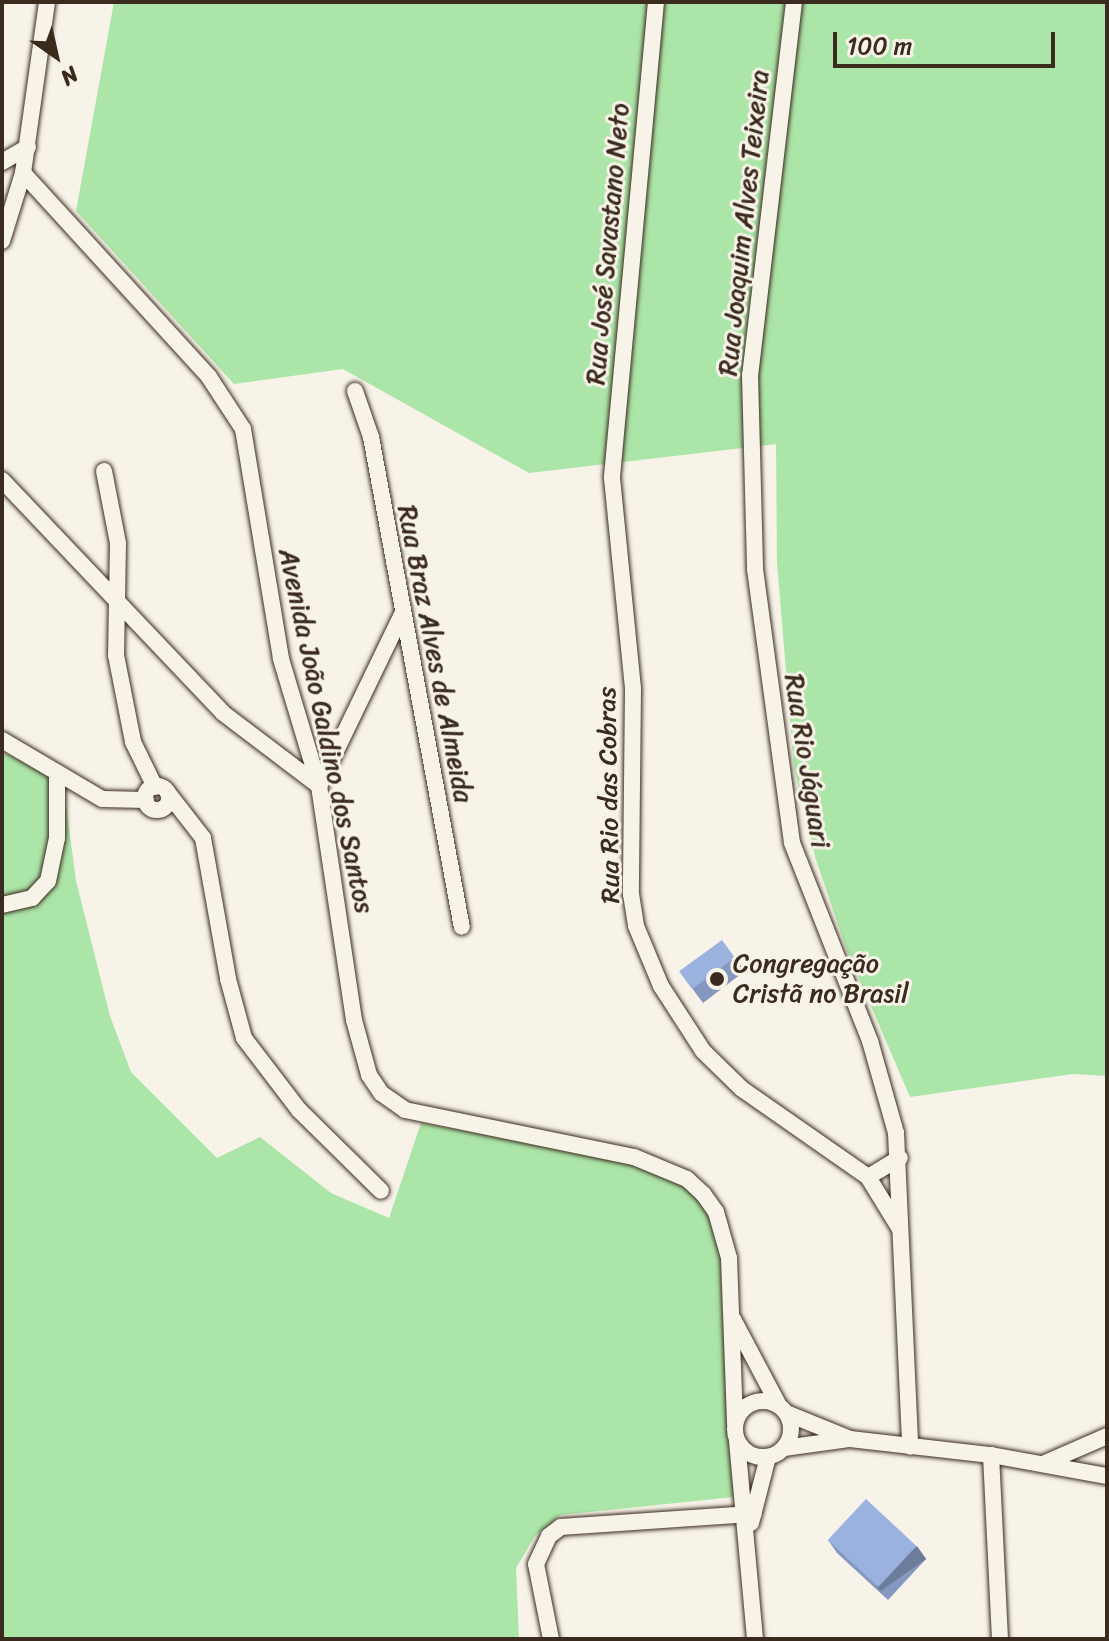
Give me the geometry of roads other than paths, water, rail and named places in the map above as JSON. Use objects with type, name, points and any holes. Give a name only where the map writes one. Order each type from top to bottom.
[{"type":"street","points":[[2,241],[28,147],[47,2]]},
{"type":"street","name":"Rua José Savastano Neto","points":[[612,492],[656,2]]},
{"type":"street","name":"Rua Joaquim Alves Teixeira","points":[[748,449],[750,375],[794,2]]},
{"type":"street","points":[[2,162],[28,147]]},
{"type":"street","name":"Avenida João Galdino dos Santos","points":[[23,173],[209,377],[243,429],[281,659],[319,786],[354,1020],[369,1075],[381,1093],[405,1110],[634,1157],[687,1179],[716,1212],[723,1230],[733,1319],[735,1423]]},
{"type":"street","name":"Rua Braz Alves de Almeida","points":[[355,391],[371,437],[401,616],[462,927]]},
{"type":"street","name":"Rua Rio Jáguari","points":[[748,449],[755,569],[789,830],[870,1041],[900,1158],[900,1230],[910,1447]]},
{"type":"street","points":[[104,471],[118,543],[116,655],[126,717],[158,797]]},
{"type":"street","points":[[2,480],[223,713],[319,786],[401,616]]},
{"type":"street","name":"Rua Rio das Cobras","points":[[612,492],[633,689],[631,894],[636,926],[681,1022],[725,1075],[868,1177],[900,1230]]},
{"type":"street","points":[[2,740],[113,802],[158,797],[190,816],[203,838],[228,979],[244,1038],[299,1110],[381,1191]]},
{"type":"street","points":[[2,905],[32,898],[48,881],[57,838],[57,773]]},
{"type":"street","points":[[868,1177],[900,1158]]},
{"type":"street","points":[[733,1319],[783,1409],[791,1431],[784,1448]]},
{"type":"street","points":[[755,1639],[748,1514],[735,1423],[752,1403],[783,1409],[850,1439]]},
{"type":"street","points":[[1045,1463],[1107,1436]]},
{"type":"street","points":[[737,1441],[750,1455],[768,1457],[784,1448],[850,1439],[991,1455],[1107,1476]]},
{"type":"street","points":[[991,1455],[1000,1639]]},
{"type":"street","points":[[748,1514],[768,1457]]},
{"type":"street","points":[[551,1639],[536,1564],[549,1536],[561,1527],[748,1514]]},
{"type":"place","name":"Congregação Cristã no Brasil","points":[[717,979]]}]
